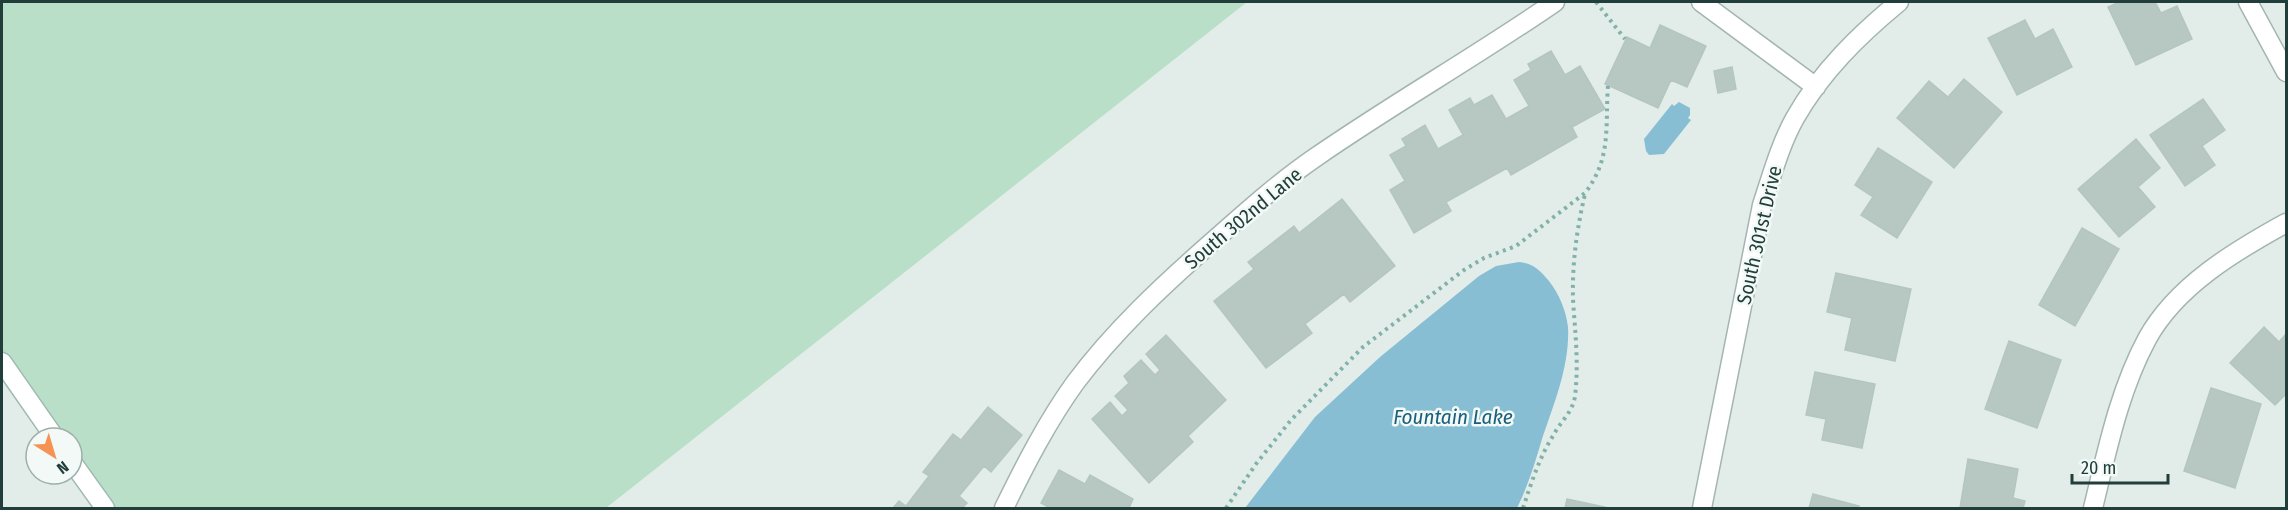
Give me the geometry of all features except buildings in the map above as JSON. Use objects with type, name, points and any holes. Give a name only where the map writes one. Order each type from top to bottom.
[{"type":"street","name":"South 302nd Lane","points":[[1004,508],[1028,459],[1076,382],[1111,339],[1184,267],[1270,191],[1314,158],[1555,2]]},
{"type":"street","points":[[1701,2],[1816,87]]},
{"type":"street","name":"South 301st Drive","points":[[1702,508],[1762,205],[1785,140],[1795,118],[1816,87],[1867,29],[1899,2]]},
{"type":"street","points":[[2248,2],[2286,72]]},
{"type":"street","points":[[2094,508],[2108,447],[2130,374],[2148,337],[2164,314],[2186,291],[2245,246],[2286,223]]},
{"type":"street","points":[[2,363],[47,426]]},
{"type":"street","points":[[84,479],[105,508]]},
{"type":"path","points":[[1596,2],[1625,39]]},
{"type":"path","points":[[1226,508],[1256,464],[1291,420],[1364,347],[1464,270],[1484,258],[1516,246],[1585,193],[1594,182],[1604,156],[1607,137],[1608,85]]},
{"type":"path","points":[[1523,508],[1552,436],[1571,409],[1575,398],[1577,330],[1573,298],[1576,237],[1585,193]]},
{"type":"green space","points":[[2,2],[1247,2],[606,508],[106,508],[84,478],[84,426],[47,426],[2,362]]},
{"type":"water","points":[[1679,102],[1690,108],[1688,118],[1691,120],[1664,154],[1649,155],[1644,139],[1672,104],[1674,106]]},
{"type":"water","name":"Fountain Lake","points":[[1519,262],[1539,270],[1556,291],[1566,314],[1568,341],[1564,370],[1556,398],[1525,491],[1517,508],[1245,508],[1315,417],[1380,357],[1479,276],[1496,266]]}]
